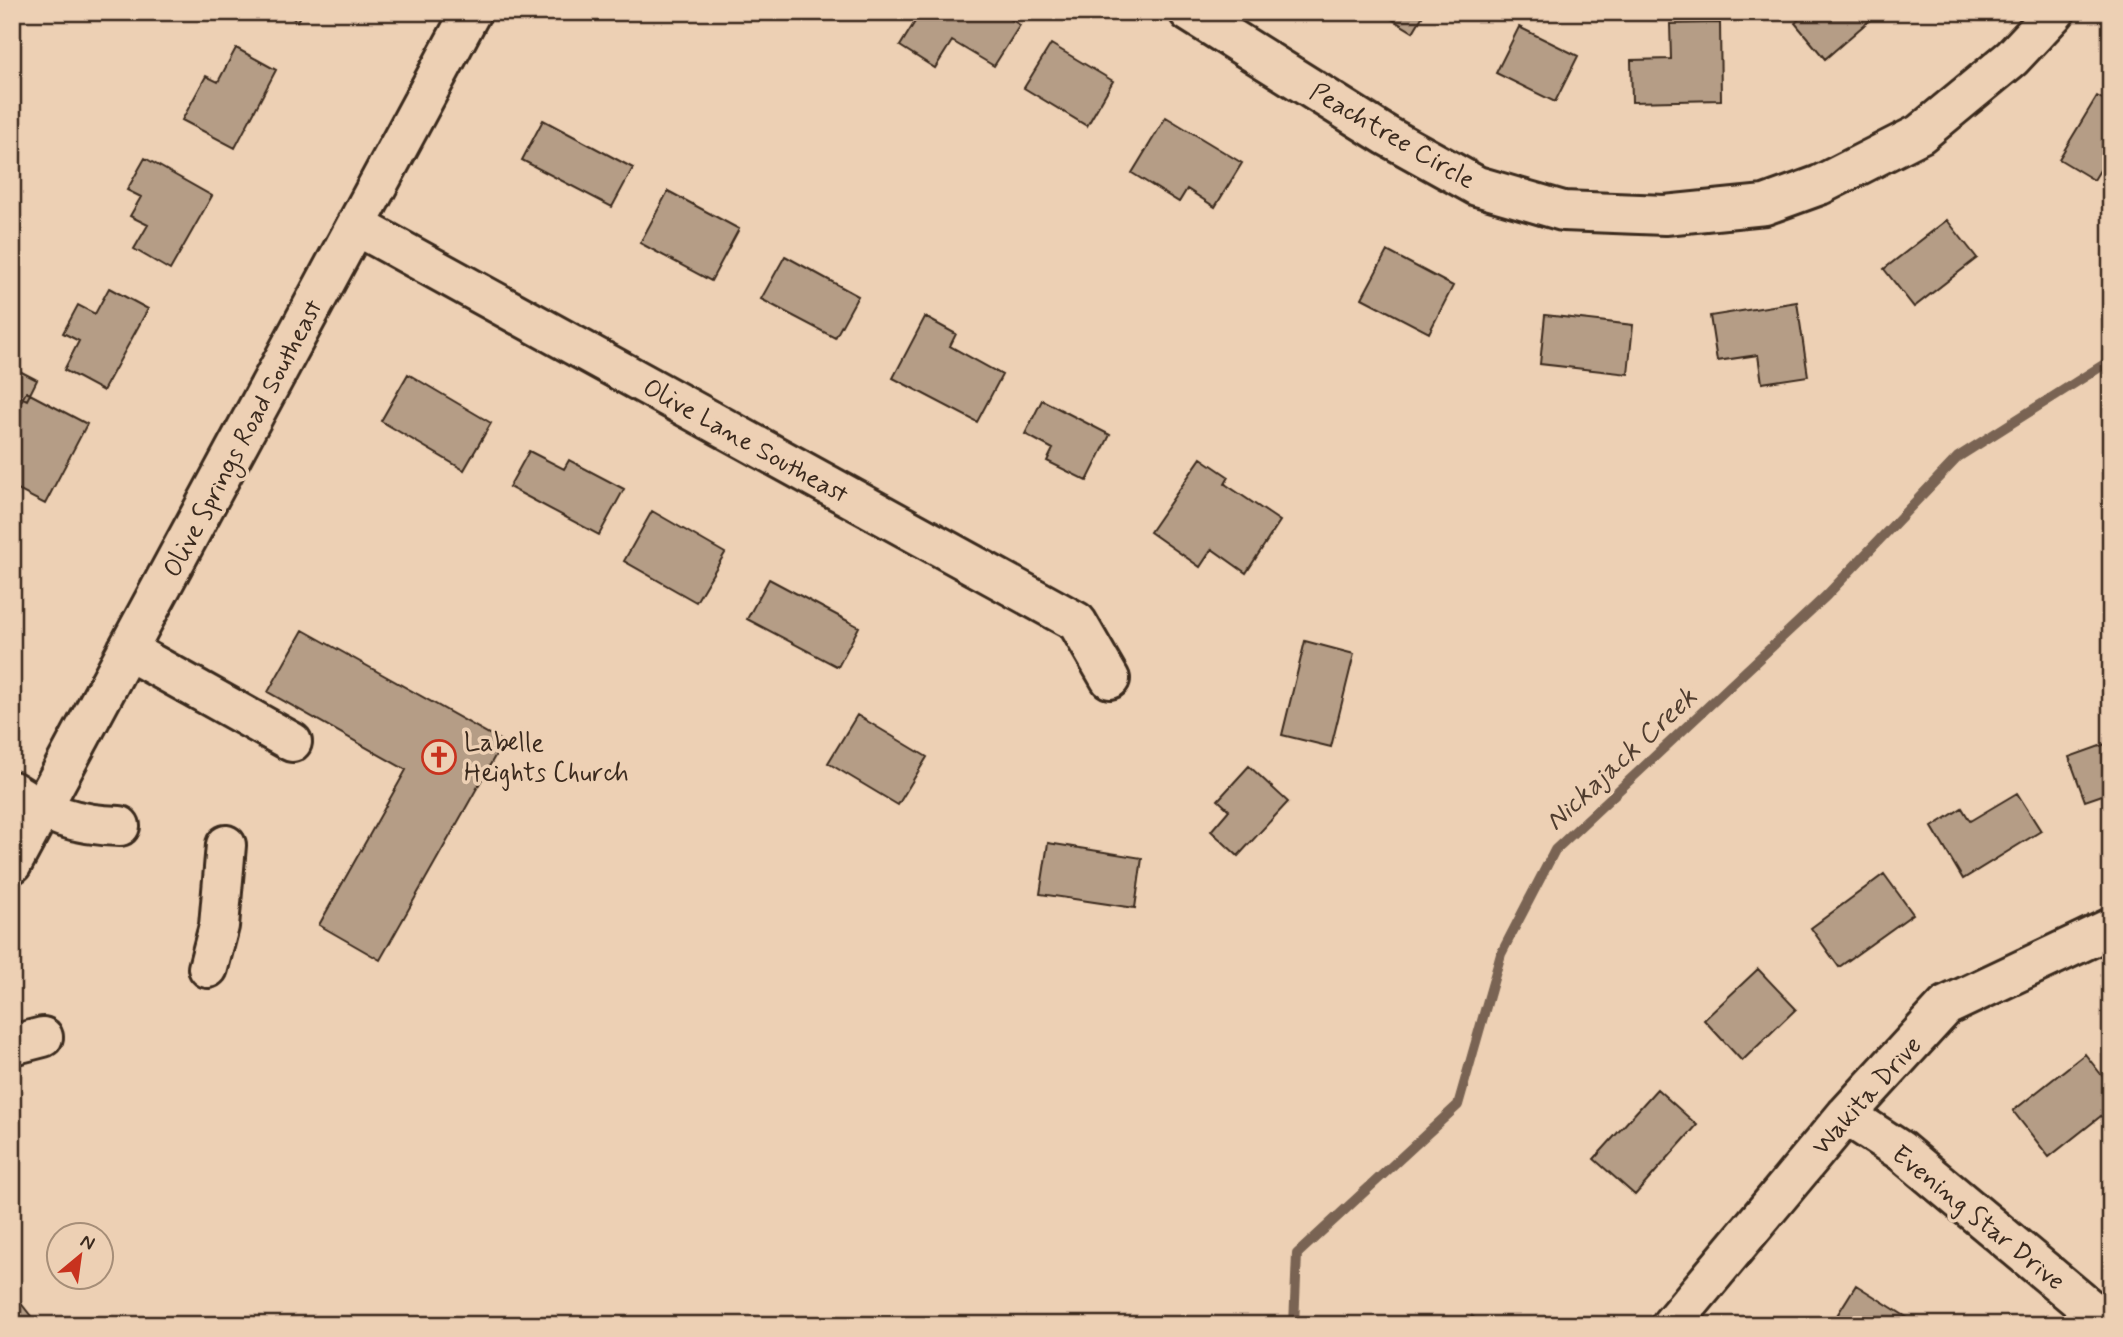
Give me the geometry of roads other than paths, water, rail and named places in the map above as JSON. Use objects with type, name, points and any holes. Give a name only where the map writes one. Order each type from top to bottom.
[{"type":"street","name":"Olive Springs Road Southeast","points":[[12,864],[27,800],[127,650],[471,12]]},
{"type":"street","name":"Peachtree Circle","points":[[1189,12],[1387,136],[1477,186],[1563,211],[1665,215],[1765,205],[1820,185],[1920,134],[2012,58],[2055,12]]},
{"type":"street","name":"Olive Lane Southeast","points":[[357,226],[1077,622],[1110,678]]},
{"type":"street","points":[[127,650],[292,742]]},
{"type":"street","points":[[27,800],[84,825],[120,826]]},
{"type":"street","points":[[208,968],[219,926],[226,845]]},
{"type":"street","name":"Wakita Drive","points":[[1671,1325],[1846,1115],[1947,1006],[2111,928]]},
{"type":"street","name":"Evening Star Drive","points":[[1846,1115],[1901,1151],[2109,1325]]},
{"type":"waterway","name":"Nickajack Creek","points":[[1294,1325],[1297,1254],[1458,1105],[1501,954],[1555,850],[1826,596],[1958,457],[2111,360]]},
{"type":"place","name":"Labelle Heights Church","points":[[439,757]]}]
